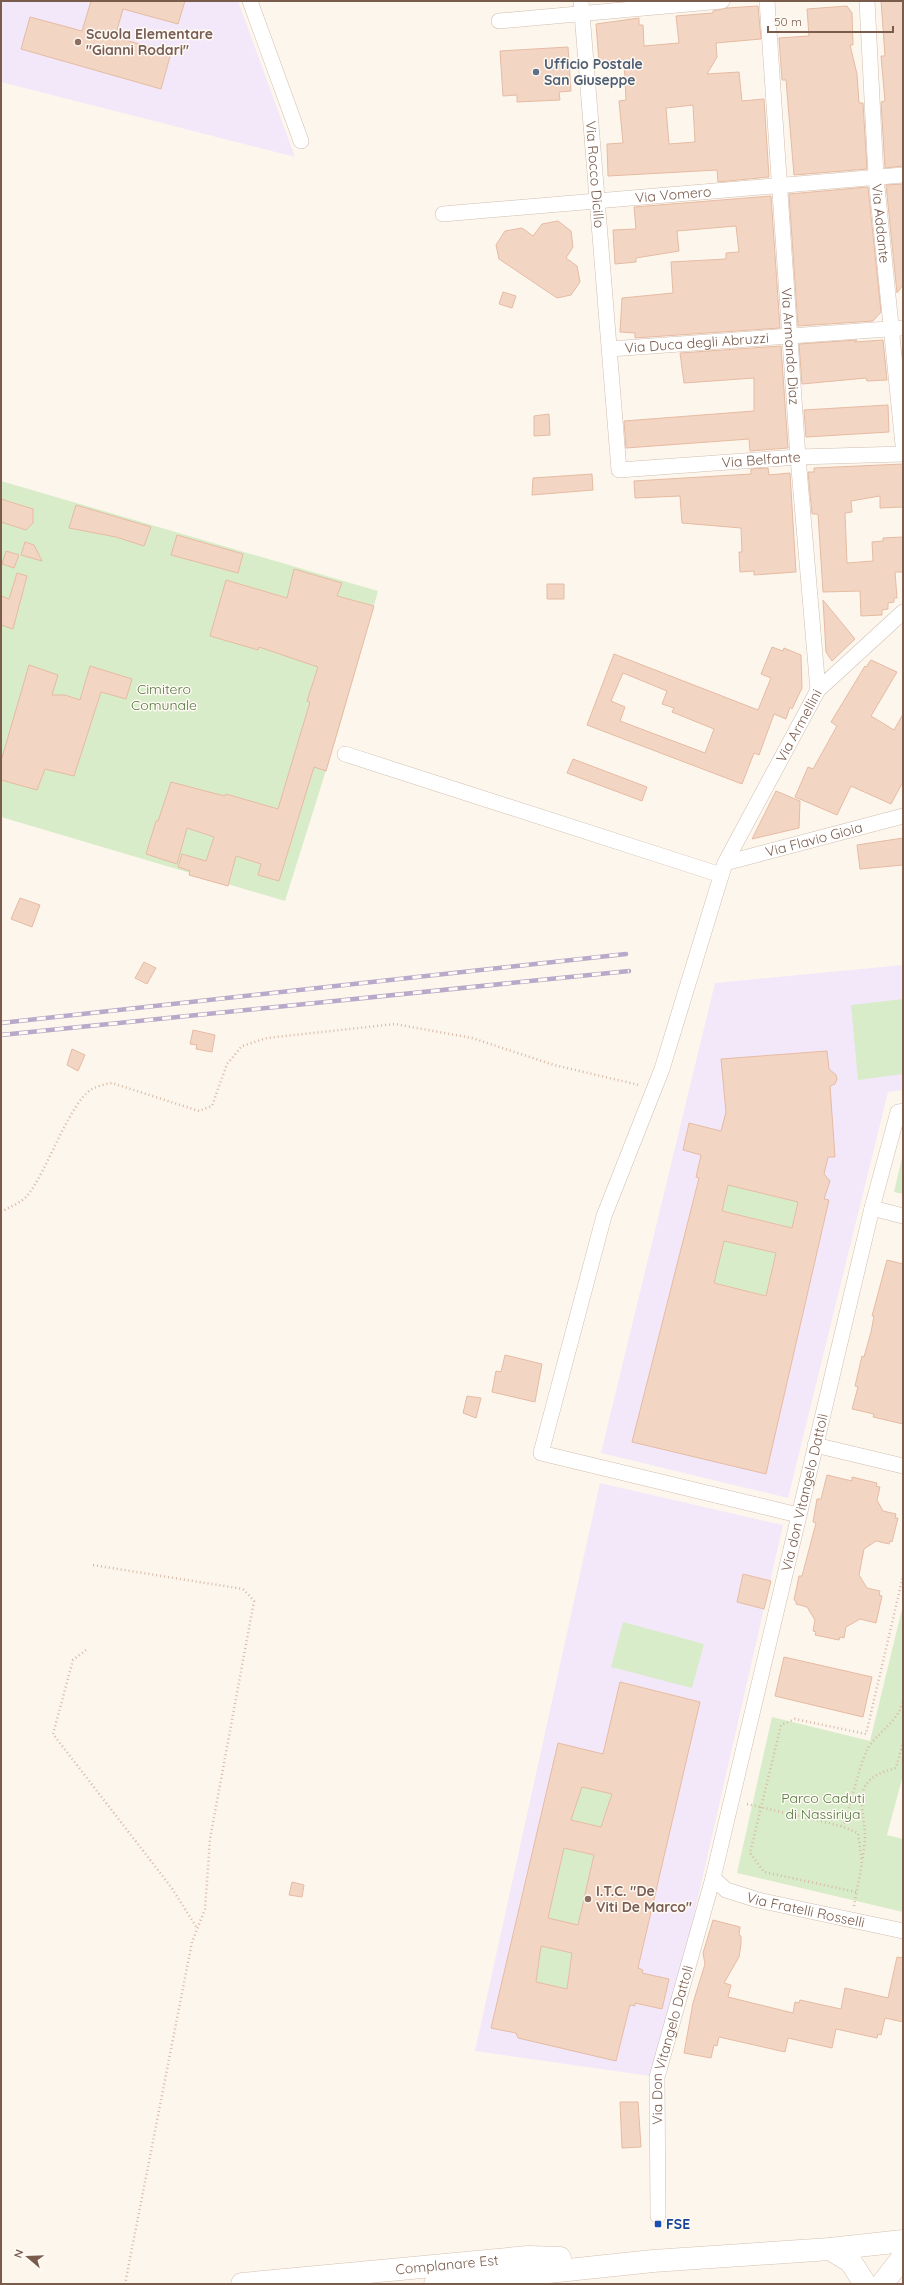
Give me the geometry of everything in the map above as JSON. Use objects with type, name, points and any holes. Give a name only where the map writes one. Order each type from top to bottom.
[{"type":"main road","points":[[435,2284],[653,2261],[830,2249],[903,2241]]},
{"type":"main road","points":[[830,2249],[851,2262],[865,2284]]},
{"type":"main road","name":"Complanare Est","points":[[242,2284],[528,2257],[653,2261]]},
{"type":"main road","points":[[882,2284],[903,2257]]},
{"type":"street","points":[[250,1],[302,140]]},
{"type":"street","points":[[499,21],[582,8],[722,1]]},
{"type":"street","name":"Via Armando Diaz","points":[[766,1],[798,457],[818,690]]},
{"type":"street","name":"Via Addante","points":[[867,1],[876,177],[898,328],[903,445]]},
{"type":"street","name":"Via Rocco Dicillo","points":[[582,8],[619,470]]},
{"type":"street","name":"Via Vomero","points":[[443,214],[903,175]]},
{"type":"street","name":"Via Duca degli Abruzzi","points":[[610,349],[898,328]]},
{"type":"street","name":"Via Belfante","points":[[619,470],[798,457],[903,454]]},
{"type":"street","name":"Via Armellini","points":[[798,1515],[541,1454],[604,1216],[662,1068],[723,869],[818,690],[903,612]]},
{"type":"street","points":[[345,754],[723,869]]},
{"type":"street","name":"Via Flavio Gioia","points":[[723,869],[903,816]]},
{"type":"street","name":"Via don Vitangelo Dattoli","points":[[714,1878],[798,1515],[872,1208],[898,1112],[903,1112]]},
{"type":"street","points":[[872,1208],[903,1216]]},
{"type":"street","points":[[815,1445],[903,1466]]},
{"type":"street","name":"Via Fratelli Rosselli","points":[[714,1878],[726,1890],[758,1900],[903,1931]]},
{"type":"street","name":"Via Don Vitangelo Dattoli","points":[[658,2216],[657,2078],[714,1878]]},
{"type":"path","points":[[1,1212],[26,1198],[41,1176],[76,1107],[90,1090],[103,1084],[112,1083],[199,1111],[212,1106],[227,1064],[242,1046],[267,1038],[395,1024],[472,1038],[554,1065],[638,1085],[662,1068]]},
{"type":"path","points":[[93,1565],[243,1590],[254,1601],[210,1839],[205,1909],[192,1942],[125,2284]]},
{"type":"path","points":[[856,1892],[764,1872],[750,1853],[781,1725],[795,1719],[866,1734],[903,1576]]},
{"type":"path","points":[[86,1650],[73,1660],[53,1734],[172,1887],[197,1929]]},
{"type":"path","points":[[841,1826],[845,1822],[869,1746],[892,1722],[901,1709],[903,1701]]},
{"type":"path","points":[[851,1920],[862,1863],[865,1837],[860,1797],[869,1782],[880,1772],[896,1768],[903,1742]]},
{"type":"path","points":[[732,1800],[841,1826],[858,1833],[862,1863]]},
{"type":"shaded area","points":[[1,1],[238,1],[295,157],[1,82]]},
{"type":"shaded area","points":[[903,965],[903,1090],[888,1092],[788,1498],[601,1453],[715,983]]},
{"type":"shaded area","points":[[600,1483],[783,1525],[657,2077],[475,2051]]},
{"type":"green space","name":"Cimitero Comunale","points":[[1,481],[378,591],[339,729],[285,901],[1,817]]},
{"type":"green space","points":[[903,999],[903,1074],[858,1080],[851,1005]]},
{"type":"green space","points":[[903,1153],[903,1194],[894,1192]]},
{"type":"green space","points":[[728,1185],[798,1202],[792,1228],[722,1211]]},
{"type":"green space","points":[[715,1239],[785,1255],[775,1298],[705,1281]]},
{"type":"green space","name":"Parco Caduti di Nassiriya","points":[[903,1605],[903,1775],[887,1835],[903,1839],[903,1912],[737,1873],[772,1717],[870,1741]]},
{"type":"green space","points":[[623,1622],[704,1644],[692,1688],[611,1667]]},
{"type":"green space","points":[[582,1787],[612,1794],[601,1827],[571,1820]]},
{"type":"green space","points":[[564,1848],[594,1855],[578,1925],[548,1918]]},
{"type":"green space","points":[[541,1946],[572,1953],[567,1989],[536,1982]]},
{"type":"building","name":"Scuola Elementare \"Gianni Rodari\"","points":[[91,1],[185,1],[178,24],[123,9],[115,37],[171,53],[161,89],[21,49],[30,17],[82,31]]},
{"type":"building","points":[[881,1],[903,1],[903,166],[885,168],[881,102],[885,101],[881,56],[885,56]]},
{"type":"building","points":[[758,6],[761,39],[716,43],[717,57],[707,74],[739,72],[742,101],[764,99],[769,177],[718,182],[717,170],[608,176],[607,144],[623,143],[619,101],[626,100],[624,60],[599,62],[596,24],[639,18],[639,25],[643,25],[644,46],[679,43],[676,16],[713,13],[713,11],[727,8]],"holes":[[[693,105],[695,142],[669,144],[666,108]]]},
{"type":"building","points":[[847,6],[852,13],[853,45],[850,45],[857,74],[859,103],[863,103],[867,169],[794,175],[786,80],[782,80],[779,38],[809,36],[807,9]]},
{"type":"building","points":[[568,47],[571,91],[559,92],[560,100],[517,102],[517,95],[503,96],[500,51]]},
{"type":"building","points":[[903,184],[903,285],[897,293],[886,185]]},
{"type":"building","points":[[868,187],[881,312],[873,321],[798,326],[789,194]]},
{"type":"building","points":[[771,196],[780,328],[635,338],[635,333],[620,332],[622,298],[673,293],[671,262],[726,259],[726,253],[739,252],[736,226],[677,231],[679,251],[636,258],[636,262],[615,264],[613,230],[636,229],[634,207]]},
{"type":"building","points":[[558,221],[571,231],[573,247],[566,258],[577,266],[580,282],[571,295],[557,298],[499,259],[496,245],[505,231],[522,228],[533,236],[542,224]]},
{"type":"building","points":[[503,292],[516,296],[512,308],[499,304]]},
{"type":"building","points":[[857,340],[855,342],[883,340],[887,380],[867,381],[866,378],[802,384],[799,344]]},
{"type":"building","points":[[781,346],[788,448],[750,451],[749,439],[626,448],[624,421],[754,411],[754,378],[684,383],[680,353]]},
{"type":"building","points":[[888,405],[889,432],[806,437],[804,410]]},
{"type":"building","points":[[549,414],[550,435],[534,436],[534,416]]},
{"type":"building","points":[[903,464],[903,507],[880,508],[880,496],[851,501],[852,512],[845,513],[847,563],[873,561],[872,542],[883,541],[883,538],[903,537],[903,572],[895,572],[897,598],[894,598],[894,602],[888,603],[888,609],[882,610],[882,615],[861,616],[860,591],[823,592],[818,514],[812,514],[808,472],[814,472],[814,468]]},
{"type":"building","points":[[768,468],[769,475],[790,473],[796,572],[754,575],[754,571],[740,572],[739,552],[742,552],[741,528],[682,523],[680,496],[635,498],[634,481],[751,474],[751,469]]},
{"type":"building","points":[[592,474],[593,490],[532,495],[533,478]]},
{"type":"building","points":[[1,499],[33,509],[33,523],[26,530],[1,522]]},
{"type":"building","points":[[76,505],[151,527],[144,546],[116,537],[69,528]]},
{"type":"building","points":[[177,535],[243,554],[238,573],[171,555]]},
{"type":"building","points":[[25,542],[34,545],[42,561],[21,555]]},
{"type":"building","points":[[6,551],[19,555],[14,568],[2,564]]},
{"type":"building","points":[[294,569],[342,583],[337,596],[374,606],[326,771],[314,767],[279,881],[258,875],[261,864],[236,856],[228,886],[189,875],[190,871],[178,867],[182,854],[206,861],[214,837],[187,828],[177,864],[146,854],[156,821],[158,821],[171,782],[225,796],[226,794],[278,809],[310,702],[307,701],[318,667],[259,647],[258,650],[210,636],[226,580],[287,598]]},
{"type":"building","points":[[17,573],[27,576],[13,629],[1,625],[1,596],[9,599]]},
{"type":"building","points":[[547,584],[564,584],[564,599],[547,599]]},
{"type":"building","points":[[823,600],[855,639],[832,661],[826,652]]},
{"type":"building","points":[[772,647],[783,651],[784,648],[801,655],[802,688],[792,709],[790,707],[786,719],[774,714],[759,755],[754,753],[742,784],[587,725],[614,654],[758,710],[771,678],[761,674]],"holes":[[[623,673],[667,691],[662,704],[674,708],[672,712],[714,729],[705,753],[620,721],[625,707],[611,701]]]},
{"type":"building","points":[[871,660],[897,672],[871,716],[894,730],[903,714],[903,782],[891,804],[851,786],[837,815],[795,797],[808,767],[813,769],[837,726],[831,722],[865,666],[866,667]]},
{"type":"building","points":[[29,665],[58,675],[52,695],[65,695],[80,700],[90,666],[132,679],[126,699],[101,692],[74,776],[45,769],[37,790],[1,780],[1,761]]},
{"type":"building","points":[[573,759],[647,787],[642,801],[567,773]]},
{"type":"building","points":[[776,791],[800,801],[799,828],[752,839]]},
{"type":"building","points":[[903,838],[903,865],[860,869],[857,845]]},
{"type":"building","points":[[20,898],[40,905],[32,927],[11,919]]},
{"type":"building","points":[[144,962],[156,968],[147,984],[135,978]]},
{"type":"building","points":[[193,1030],[215,1035],[212,1052],[196,1049],[197,1045],[190,1044]]},
{"type":"building","points":[[72,1049],[85,1055],[78,1071],[67,1065]]},
{"type":"building","points":[[827,1051],[829,1069],[836,1075],[837,1079],[835,1084],[830,1086],[835,1157],[828,1157],[824,1174],[830,1181],[824,1199],[829,1200],[766,1474],[632,1442],[699,1178],[696,1177],[701,1155],[683,1150],[689,1123],[721,1131],[726,1112],[721,1059]],"holes":[[[728,1185],[798,1202],[792,1228],[722,1211]],[[724,1241],[776,1253],[766,1296],[714,1283]]]},
{"type":"building","points":[[887,1260],[903,1264],[903,1424],[873,1417],[874,1414],[852,1409],[858,1387],[855,1386],[862,1356],[864,1357],[871,1332],[874,1316],[872,1316]]},
{"type":"building","points":[[505,1355],[542,1364],[535,1402],[492,1392],[496,1371],[501,1372]]},
{"type":"building","points":[[467,1396],[481,1398],[476,1418],[463,1413]]},
{"type":"building","points":[[827,1475],[852,1481],[852,1477],[877,1483],[876,1486],[880,1487],[877,1500],[883,1511],[896,1514],[895,1518],[898,1518],[892,1542],[890,1541],[889,1544],[876,1541],[864,1549],[859,1575],[867,1588],[880,1591],[879,1595],[882,1596],[876,1623],[860,1619],[846,1627],[844,1638],[840,1637],[839,1640],[815,1635],[816,1632],[813,1631],[815,1620],[807,1607],[796,1604],[796,1601],[794,1600],[799,1576],[802,1576],[816,1523],[813,1522],[817,1499],[821,1499]]},
{"type":"building","points":[[743,1574],[771,1581],[764,1609],[737,1602]]},
{"type":"building","points":[[784,1657],[872,1677],[863,1717],[775,1696]]},
{"type":"building","name":"I.T.C. \"De Viti De Marco\"","points":[[620,1682],[700,1702],[638,1968],[643,1970],[642,1973],[669,1979],[662,2009],[635,2003],[635,2006],[630,2005],[616,2061],[518,2038],[516,2033],[491,2028],[558,1743],[603,1754]],"holes":[[[582,1787],[612,1794],[601,1827],[571,1820]],[[564,1848],[594,1855],[578,1925],[548,1918]],[[541,1946],[572,1953],[567,1989],[536,1982]]]},
{"type":"building","points":[[292,1882],[304,1885],[302,1897],[289,1895]]},
{"type":"building","points":[[713,1920],[740,1927],[739,1935],[741,1936],[741,1944],[739,1957],[724,1983],[731,1985],[728,1997],[793,2013],[795,2002],[799,2003],[800,2000],[841,2009],[845,1988],[888,1998],[897,1957],[903,1958],[903,2022],[885,2018],[881,2035],[878,2034],[877,2038],[836,2029],[832,2048],[788,2038],[785,2052],[719,2037],[717,2046],[714,2045],[711,2058],[684,2053],[693,2003],[705,1964],[703,1953]]},
{"type":"building","points":[[620,2102],[638,2102],[641,2147],[622,2148]]},
{"type":"railway","points":[[1,1023],[626,954]]},
{"type":"railway","points":[[1,1035],[629,971]]},
{"type":"place","name":"Scuola Elementare \"Gianni Rodari\"","points":[[78,42]]},
{"type":"place","name":"Ufficio Postale San Giuseppe","points":[[536,72]]},
{"type":"place","name":"I.T.C. \"De Viti De Marco\"","points":[[588,1899]]},
{"type":"place","name":"FSE","points":[[658,2224]]}]
